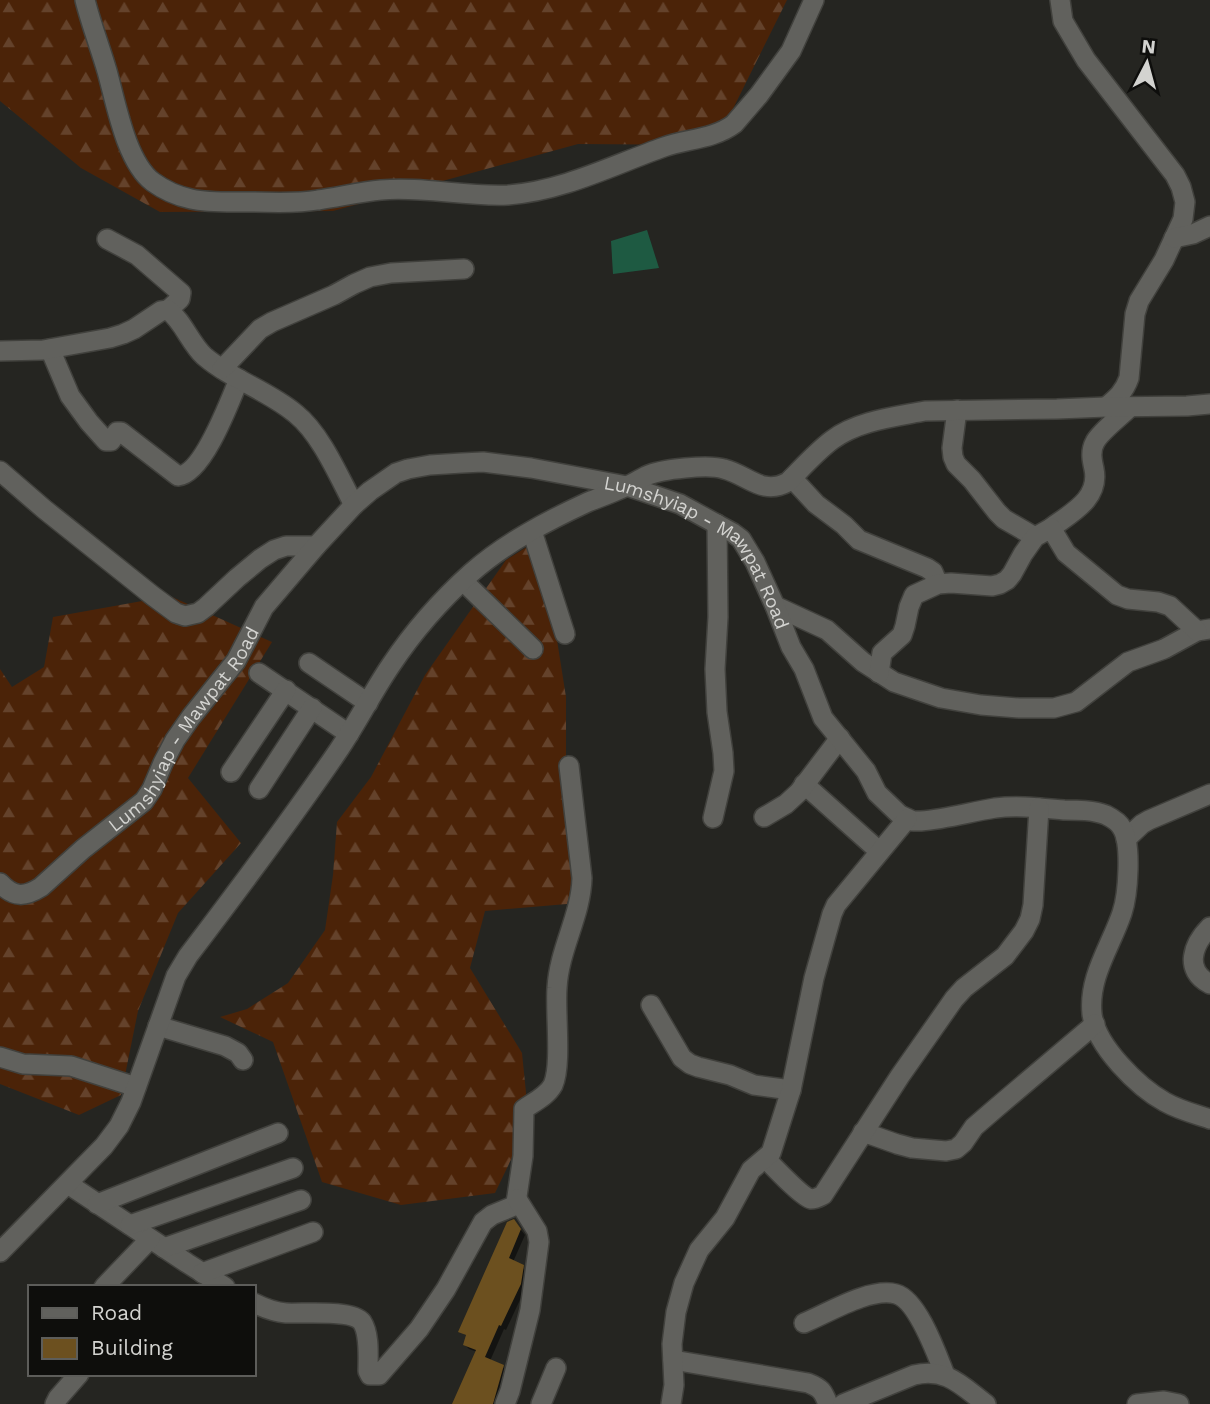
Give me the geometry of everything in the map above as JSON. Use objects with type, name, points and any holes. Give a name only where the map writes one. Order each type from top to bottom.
[{"type":"street","points":[[85,0],[124,130],[142,173],[175,195],[193,200],[282,202],[316,201],[401,189],[479,195],[537,191],[572,182],[681,142],[714,134],[734,124],[778,72],[791,51],[814,0]]},
{"type":"street","points":[[1059,0],[1063,22],[1086,60],[1167,165],[1181,187],[1185,202],[1183,219],[1164,260],[1139,301],[1126,388],[1106,407]]},
{"type":"street","points":[[1174,238],[1193,234],[1210,226]]},
{"type":"street","points":[[0,351],[50,349],[123,334],[167,310],[180,299],[181,293],[137,255],[107,239]]},
{"type":"street","points":[[222,369],[260,329],[362,281],[391,273],[464,269]]},
{"type":"street","points":[[167,310],[174,315],[195,347],[222,369],[296,414],[310,428],[354,505]]},
{"type":"street","points":[[50,349],[70,396],[106,441],[111,441],[117,432],[121,432],[178,476],[189,472],[215,436],[239,379]]},
{"type":"street","points":[[4,1244],[68,1184],[119,1126],[131,1102],[176,976],[187,956],[281,832],[349,734],[407,642],[463,581],[505,547],[587,503],[655,472],[704,467],[724,468],[766,487],[782,485],[831,441],[844,433],[867,423],[912,413],[1210,404]]},
{"type":"street","points":[[879,673],[882,653],[902,635],[914,596],[938,584],[1000,584],[1012,574],[1023,554],[1043,532],[1086,502],[1094,486],[1093,444],[1130,407]]},
{"type":"street","points":[[775,606],[827,629],[863,662],[894,682],[957,702],[1019,708],[1054,708],[1076,702],[1128,662],[1155,653],[1204,630],[1170,606],[1158,602],[1128,600],[1117,595],[1043,532],[1004,519],[956,464],[952,448],[957,410]]},
{"type":"street","name":"Lumshyiap - Mawpat Road","points":[[0,883],[15,894],[31,894],[144,801],[175,740],[236,661],[264,607],[316,546],[370,491],[396,473],[430,465],[483,462],[627,486],[680,505],[741,539],[755,562],[791,648],[804,669],[823,718],[866,771],[877,793],[900,815],[907,818]]},
{"type":"street","points":[[0,471],[153,596],[176,613],[185,616],[198,613],[274,550],[296,545],[316,546]]},
{"type":"street","points":[[792,478],[816,504],[859,540],[928,568],[933,572],[938,584]]},
{"type":"street","points":[[713,818],[724,771],[715,668],[718,617],[717,524]]},
{"type":"street","points":[[532,531],[565,634]]},
{"type":"street","points":[[463,581],[533,649]]},
{"type":"street","points":[[309,663],[368,703]]},
{"type":"street","points":[[259,673],[349,734]]},
{"type":"street","points":[[231,772],[286,690]]},
{"type":"street","points":[[259,789],[312,708]]},
{"type":"street","points":[[764,817],[786,804],[799,792],[840,738]]},
{"type":"street","points":[[256,1304],[285,1312],[330,1313],[358,1318],[363,1323],[366,1335],[368,1371],[370,1375],[379,1375],[419,1329],[446,1289],[483,1222],[514,1206],[523,1156],[523,1112],[549,1090],[555,1080],[557,987],[563,949],[582,893],[569,766]]},
{"type":"street","points":[[804,784],[879,850]]},
{"type":"street","points":[[1126,839],[1149,820],[1210,794]]},
{"type":"street","points":[[671,1404],[674,1385],[672,1344],[676,1312],[684,1283],[699,1250],[725,1218],[751,1170],[771,1153],[791,1090],[814,978],[832,914],[836,905],[907,818],[921,821],[995,808],[1039,808],[1083,811],[1109,817],[1121,826],[1126,839],[1124,903],[1095,981],[1092,998],[1095,1024],[1114,1058],[1150,1093],[1174,1107],[1210,1119]]},
{"type":"street","points":[[766,1159],[802,1194],[814,1199],[823,1195],[900,1076],[954,999],[1005,956],[1024,931],[1033,905],[1039,808]]},
{"type":"street","points":[[1210,927],[1200,937],[1194,958],[1199,976],[1210,984]]},
{"type":"street","points":[[651,1005],[682,1058],[690,1064],[754,1085],[791,1090]]},
{"type":"street","points":[[863,1132],[912,1148],[946,1151],[956,1149],[996,1108],[1095,1024]]},
{"type":"street","points":[[158,1026],[225,1046],[238,1053],[243,1060]]},
{"type":"street","points":[[0,1057],[23,1064],[71,1066],[136,1087]]},
{"type":"street","points":[[97,1203],[278,1133]]},
{"type":"street","points":[[130,1226],[293,1168]]},
{"type":"street","points":[[68,1184],[222,1285]]},
{"type":"street","points":[[505,1404],[530,1310],[539,1242],[537,1231],[517,1199]]},
{"type":"street","points":[[106,1285],[127,1263],[157,1244],[301,1200]]},
{"type":"street","points":[[202,1273],[313,1232]]},
{"type":"street","points":[[127,1263],[130,1285]]},
{"type":"street","points":[[804,1324],[873,1294],[895,1294],[904,1297],[927,1330],[945,1375]]},
{"type":"street","points":[[673,1360],[808,1383],[823,1392],[828,1404]]},
{"type":"street","points":[[541,1404],[556,1368]]},
{"type":"street","points":[[843,1404],[873,1398],[914,1375],[926,1372],[945,1375],[986,1404]]},
{"type":"street","points":[[55,1404],[77,1376]]},
{"type":"street","points":[[1137,1404],[1148,1401],[1179,1404]]},
{"type":"green space","points":[[0,0],[787,0],[715,145],[578,144],[333,211],[160,212],[81,168],[0,101]]},
{"type":"green space","points":[[538,540],[566,697],[566,769],[577,866],[567,904],[485,911],[470,968],[522,1053],[529,1122],[495,1193],[401,1205],[322,1182],[273,1042],[220,1017],[247,1009],[288,983],[325,930],[337,822],[371,777],[425,675],[506,560]]},
{"type":"green space","points":[[170,596],[272,642],[188,778],[241,843],[178,913],[138,1011],[121,1095],[79,1115],[0,1084],[0,669],[12,687],[44,667],[53,617]]},
{"type":"shaded area","points":[[647,230],[659,268],[613,274],[611,241]]},
{"type":"building","points":[[514,1219],[521,1229],[509,1258],[524,1265],[521,1284],[485,1357],[504,1365],[493,1404],[452,1404],[476,1350],[463,1345],[466,1335],[458,1332],[507,1222]]}]
